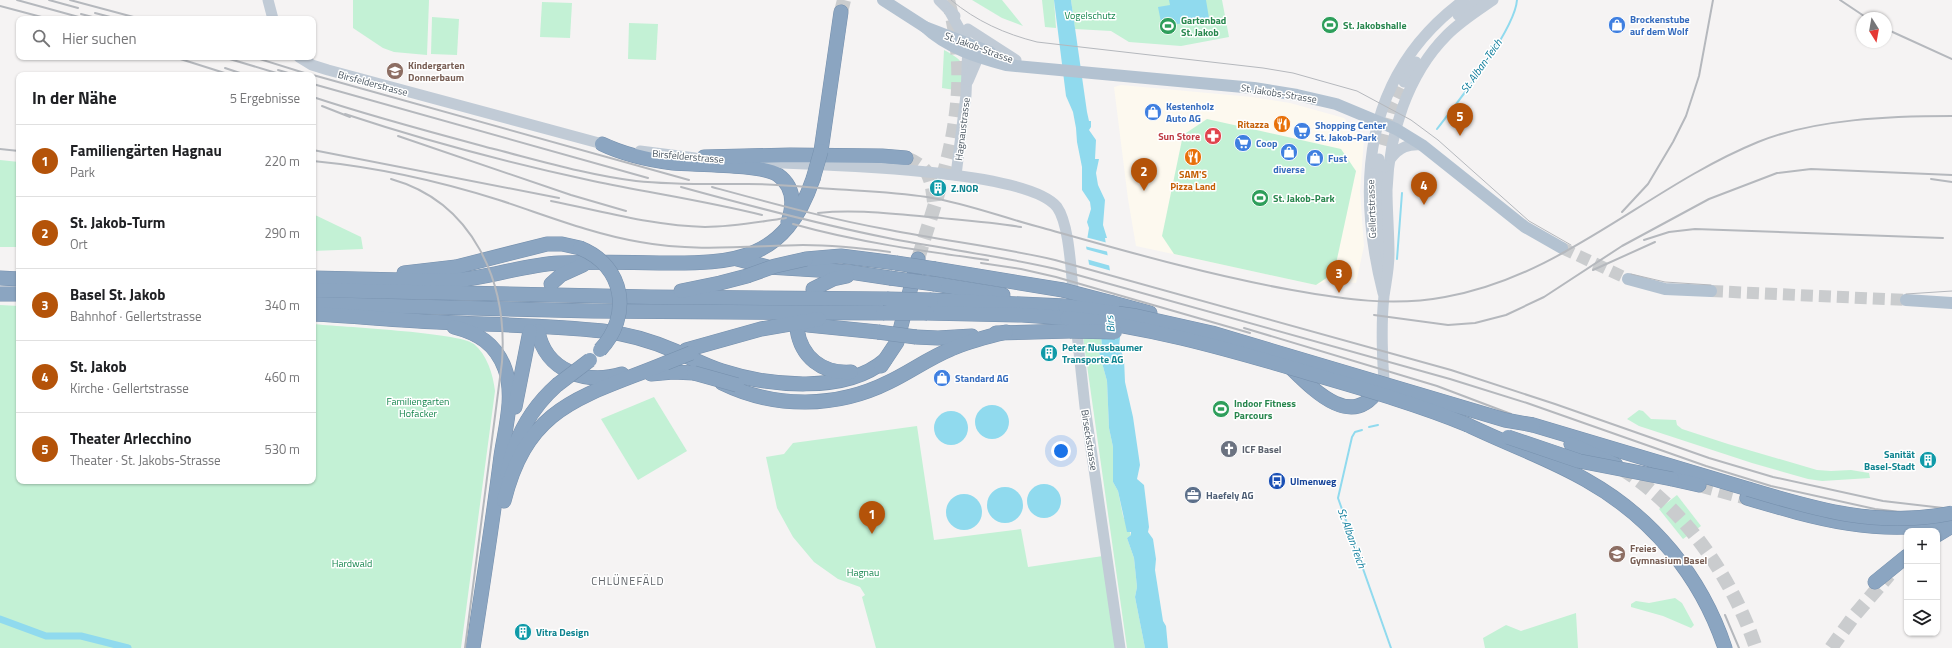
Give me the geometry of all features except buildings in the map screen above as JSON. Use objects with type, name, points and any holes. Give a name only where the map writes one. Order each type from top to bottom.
[{"type":"highway","points":[[316,278],[453,281],[556,263],[701,263],[737,259],[762,250],[785,231],[798,213],[813,179],[824,140],[841,12]]},
{"type":"highway","points":[[602,144],[624,153],[648,159],[673,163],[750,168],[777,174],[788,186],[792,201],[792,209],[785,231]]},
{"type":"highway","points":[[696,158],[797,155],[882,156],[906,158]]},
{"type":"highway","points":[[316,274],[354,275],[421,272],[463,265],[547,244],[562,244],[580,248],[597,257],[607,267],[615,280],[619,294],[620,309],[617,324],[612,336],[590,360],[557,385],[536,407],[520,433],[510,460],[500,501]]},
{"type":"highway","points":[[650,297],[708,286],[747,276],[775,266],[806,259],[841,256],[935,269],[1063,290],[1253,343],[1281,359],[1321,396],[1331,402],[1346,407],[1366,408]]},
{"type":"highway","points":[[737,259],[768,267],[850,272],[935,284],[1144,334],[1180,340],[1246,357],[1278,369],[1318,404],[1331,411],[1354,416],[1366,408],[1372,398],[1382,388]]},
{"type":"highway","points":[[629,378],[669,372],[694,373],[737,385],[788,392],[827,390],[844,387],[867,378],[878,370],[897,342],[918,259]]},
{"type":"highway","points":[[551,284],[561,275],[589,263]]},
{"type":"highway","points":[[813,289],[833,278],[866,275]]},
{"type":"highway","points":[[0,278],[16,279]]},
{"type":"highway","points":[[316,290],[650,297],[929,307],[1065,315],[1136,316],[1205,332],[1532,427],[1698,479],[1814,508],[1862,518],[1951,523]]},
{"type":"highway","points":[[0,294],[16,294]]},
{"type":"highway","points":[[316,304],[592,311],[885,306]]},
{"type":"highway","points":[[500,501],[512,472],[531,437],[545,421],[577,399],[629,378],[688,351],[756,330],[885,306]]},
{"type":"highway","points":[[316,314],[438,322],[514,324],[602,331],[629,335],[655,344],[722,372],[744,377],[783,382],[815,383],[842,380],[868,372],[885,360]]},
{"type":"highway","points":[[655,344],[716,380],[741,392],[779,401],[813,402],[838,400],[868,391],[890,382],[949,350],[977,340],[1065,315],[1194,341],[1323,377],[1468,425],[1585,479],[1614,497],[1645,522],[1670,548],[1690,575],[1710,610],[1725,648]]},
{"type":"highway","points":[[438,322],[469,331],[482,338],[497,353],[505,368],[509,393],[500,501],[482,648]]},
{"type":"highway","points":[[783,326],[816,325],[916,337],[948,338],[1006,332]]},
{"type":"highway","points":[[797,329],[801,344],[806,353],[818,365],[827,370],[843,373],[856,372],[885,360]]},
{"type":"highway","points":[[473,648],[500,501],[534,331],[552,360],[565,370],[583,377],[612,377],[665,361]]},
{"type":"highway","points":[[1468,425],[1484,428],[1570,459],[1672,480],[1698,479]]},
{"type":"highway","points":[[1532,427],[1580,447],[1616,465]]},
{"type":"highway","points":[[1747,498],[1809,516],[1851,525],[1898,527],[1951,523]]},
{"type":"highway","points":[[1940,534],[1951,523]]},
{"type":"highway","points":[[1875,582],[1904,558]]},
{"type":"highway","points":[[1896,566],[1904,559]]},
{"type":"main road","points":[[268,0],[272,16]]},
{"type":"main road","name":"St. Jakob-Strasse","points":[[884,0],[924,26],[938,39],[973,50],[1016,60],[1032,66]]},
{"type":"main road","points":[[940,0],[968,29],[1016,60]]},
{"type":"main road","name":"Gellertstrasse","points":[[1382,388],[1384,296],[1372,243],[1369,190],[1378,121],[1393,83],[1412,53],[1433,27],[1464,0]]},
{"type":"main road","points":[[1404,82],[1424,51],[1439,34],[1461,13],[1479,0]]},
{"type":"main road","name":"Gellertstrasse","points":[[1384,296],[1387,285],[1389,254],[1388,166],[1396,129],[1410,89],[1428,58],[1457,26],[1493,0]]},
{"type":"main road","points":[[924,26],[943,29],[948,24],[950,12]]},
{"type":"main road","points":[[950,12],[954,22],[973,50]]},
{"type":"main road","points":[[968,29],[973,36],[973,50]]},
{"type":"main road","name":"St. Jakob-Strasse","points":[[973,50],[1006,65],[1032,66],[1097,73]]},
{"type":"main road","name":"Hagnaustrasse","points":[[956,175],[967,83],[973,50]]},
{"type":"main road","name":"Birsfelderstrasse","points":[[304,60],[312,65],[328,70],[602,144],[636,151],[696,158],[904,170],[956,175],[1008,184],[1044,196],[1054,204],[1061,212],[1066,231]]},
{"type":"main road","name":"St. Jakobs-Strasse","points":[[1097,73],[1281,92],[1336,104],[1396,129],[1422,145],[1526,226],[1562,248]]},
{"type":"main road","points":[[1382,145],[1377,190],[1384,296]]},
{"type":"main road","points":[[1372,164],[1380,163],[1388,166],[1404,146],[1422,145]]},
{"type":"main road","name":"Birseckstrasse","points":[[1066,231],[1085,407],[1120,648]]},
{"type":"main road","points":[[1628,279],[1665,289],[1711,291]]},
{"type":"main road","points":[[1921,301],[1952,296]]},
{"type":"main road","points":[[1906,300],[1952,303]]},
{"type":"shaded area","points":[[1121,85],[1252,97],[1290,103],[1344,118],[1364,139],[1360,191],[1364,246],[1356,283],[1331,280],[1316,285],[1136,246],[1128,199],[1114,87]]},
{"type":"green space","points":[[353,0],[429,0],[427,55],[394,52],[383,48],[353,28]]},
{"type":"green space","points":[[972,0],[1002,0],[1023,26],[1002,18]]},
{"type":"green space","points":[[1042,0],[1054,0],[1056,28],[1045,27]]},
{"type":"green space","name":"Gartenbad St. Jakob","points":[[1071,0],[1222,0],[1229,37],[1181,46],[1129,42],[1111,31],[1075,29]]},
{"type":"green space","points":[[542,2],[572,3],[570,38],[540,37]]},
{"type":"green space","points":[[432,17],[459,19],[457,55],[431,54]]},
{"type":"green space","points":[[629,23],[658,24],[656,60],[628,59]]},
{"type":"green space","points":[[944,50],[952,54],[961,62],[963,70],[961,91],[942,88]]},
{"type":"green space","name":"St. Jakob-Park","points":[[1207,119],[1341,149],[1356,171],[1334,273],[1316,285],[1174,254],[1162,236],[1183,135]]},
{"type":"green space","points":[[0,160],[16,162],[16,247],[0,247]]},
{"type":"green space","points":[[316,215],[361,237],[363,249],[316,251]]},
{"type":"green space","name":"Hardwald","points":[[0,305],[16,306],[16,484],[316,484],[316,324],[446,336],[474,344],[479,348],[486,359],[493,378],[495,391],[461,648],[0,648]]},
{"type":"green space","points":[[1101,336],[1102,346],[1099,352],[1107,381],[1109,428],[1113,447],[1113,482],[1118,491],[1123,516],[1131,535],[1127,538],[1134,558],[1137,587],[1135,597],[1145,648],[1127,648],[1083,337]]},
{"type":"green space","points":[[654,397],[687,451],[638,480],[601,419]]},
{"type":"green space","points":[[1639,410],[1643,411],[1651,419],[1676,420],[1677,425],[1682,429],[1728,444],[1817,470],[1851,470],[1869,473],[1870,478],[1822,481],[1808,479],[1752,463],[1639,426],[1627,419]]},
{"type":"green space","name":"Hagnau","points":[[917,426],[934,540],[1021,529],[1028,567],[1103,556],[1115,648],[876,648],[862,597],[865,595],[860,587],[838,579],[814,562],[793,537],[777,508],[766,457],[784,454],[793,443]]},
{"type":"green space","points":[[1677,495],[1701,526],[1683,539],[1659,509]]},
{"type":"green space","points":[[1675,598],[1682,603],[1694,625],[1691,628],[1663,616],[1631,607],[1631,604],[1636,601],[1649,603]]},
{"type":"green space","points":[[1576,613],[1578,648],[1485,648],[1483,638],[1506,625],[1521,631]]},
{"type":"water","name":"Birs","points":[[1054,0],[1071,0],[1087,112],[1089,121],[1091,121],[1091,127],[1089,130],[1096,140],[1095,159],[1099,159],[1096,173],[1098,185],[1105,200],[1103,225],[1107,238],[1105,238],[1120,337],[1119,347],[1124,358],[1125,382],[1133,417],[1140,465],[1137,479],[1144,485],[1149,527],[1148,532],[1153,539],[1156,559],[1155,570],[1163,621],[1166,626],[1168,648],[1145,648],[1135,597],[1137,587],[1134,558],[1127,538],[1131,535],[1131,532],[1127,532],[1118,491],[1113,482],[1113,447],[1109,428],[1107,381],[1099,352],[1102,346],[1101,336],[1086,246],[1089,228],[1087,222],[1091,209],[1090,202],[1082,190],[1082,167],[1073,112],[1066,96]]},
{"type":"water","points":[[1169,0],[1206,0],[1209,18],[1162,27],[1158,7],[1170,5]]},
{"type":"water","points":[[989,405],[995,405],[999,406],[1006,412],[1009,422],[1008,429],[1002,436],[995,439],[989,439],[985,438],[978,432],[975,425],[975,419],[976,415],[982,408]]},
{"type":"water","points":[[948,411],[954,411],[958,412],[965,418],[968,428],[967,435],[961,442],[954,445],[948,445],[944,444],[937,438],[934,431],[934,425],[935,421],[941,414]]},
{"type":"water","points":[[1041,484],[1047,484],[1051,485],[1058,491],[1061,501],[1060,508],[1054,515],[1047,518],[1041,518],[1037,517],[1030,511],[1027,504],[1027,498],[1028,494],[1034,487]]},
{"type":"water","points":[[1005,487],[1015,490],[1020,495],[1023,505],[1020,515],[1015,520],[1005,523],[995,520],[990,515],[987,505],[990,495],[995,490]]},
{"type":"water","points":[[964,494],[974,497],[979,502],[982,512],[979,522],[974,527],[964,530],[954,527],[949,522],[946,512],[949,502],[954,497]]},
{"type":"pier","points":[[1085,237],[1108,243],[1109,252],[1084,246]]},
{"type":"pier","points":[[1085,249],[1110,256],[1111,266],[1086,259]]},
{"type":"pier","points":[[1087,264],[1112,271],[1115,298],[1092,291]]},
{"type":"waterway","name":"St. Alban-Teich","points":[[1437,129],[1471,85],[1496,47],[1514,13],[1517,0]]},
{"type":"waterway","name":"St. Alban-Teich","points":[[1397,259],[1402,193]]},
{"type":"waterway","name":"St. Alban-Teich","points":[[1369,427],[1378,425]]},
{"type":"waterway","name":"St. Alban-Teich","points":[[1362,430],[1355,432],[1352,437],[1338,498],[1391,648]]},
{"type":"waterway","points":[[0,619],[46,636],[81,636],[128,648]]},
{"type":"tunnel","points":[[841,12],[844,0]]},
{"type":"tunnel","points":[[918,259],[947,162],[957,100],[958,68],[955,35],[948,0]]},
{"type":"tunnel","points":[[1382,145],[1393,105],[1404,82]]},
{"type":"tunnel","points":[[906,158],[920,166],[928,174],[932,186],[934,202]]},
{"type":"tunnel","points":[[1562,248],[1628,279]]},
{"type":"tunnel","points":[[1711,291],[1906,300]]},
{"type":"tunnel","points":[[1622,469],[1645,485],[1666,504],[1686,524],[1704,547],[1734,596],[1756,648]]},
{"type":"tunnel","points":[[1699,485],[1747,498]]},
{"type":"tunnel","points":[[1831,648],[1854,616],[1889,575]]},
{"type":"tram line","points":[[951,0],[970,14],[991,26],[1037,42],[1263,68],[1293,73],[1357,91],[1411,120],[1438,140],[1529,221],[1571,245]]},
{"type":"tram line","points":[[1631,274],[1665,282],[1711,285]]},
{"type":"tram line","points":[[1906,294],[1952,291]]},
{"type":"railway","points":[[17,0],[75,16]]},
{"type":"railway","points":[[49,0],[78,8]]},
{"type":"railway","points":[[70,0],[130,16]]},
{"type":"railway","points":[[1622,212],[1648,184],[1673,142],[1686,116],[1699,76],[1713,0]]},
{"type":"railway","points":[[1840,0],[1858,12]]},
{"type":"railway","points":[[0,6],[38,16]]},
{"type":"railway","points":[[95,13],[106,16]]},
{"type":"railway","points":[[81,14],[89,16]]},
{"type":"railway","points":[[1892,32],[1952,59]]},
{"type":"railway","points":[[184,60],[222,72]]},
{"type":"railway","points":[[233,60],[273,72]]},
{"type":"railway","points":[[263,60],[301,72]]},
{"type":"railway","points":[[225,68],[237,72]]},
{"type":"railway","points":[[278,70],[285,72]]},
{"type":"railway","points":[[316,76],[689,180]]},
{"type":"railway","points":[[316,85],[648,178]]},
{"type":"railway","points":[[316,98],[426,131],[547,163],[600,175],[636,181],[678,184],[759,184],[915,195],[956,203],[1198,270],[1292,290],[1349,299],[1387,302],[1426,300],[1445,297],[1488,286],[1529,270],[1567,251],[1679,182],[1718,161],[1758,142],[1780,134],[1803,128],[1853,120],[1952,116]]},
{"type":"railway","points":[[322,106],[350,117]]},
{"type":"railway","points":[[345,114],[468,151],[531,167],[593,181],[720,205],[762,215]]},
{"type":"railway","points":[[398,136],[571,195],[626,211]]},
{"type":"railway","points":[[0,149],[16,151]]},
{"type":"railway","points":[[316,151],[559,198]]},
{"type":"railway","points":[[316,161],[360,167],[430,181],[499,200],[586,229],[622,239],[640,242],[701,248],[803,245],[857,248],[890,252]]},
{"type":"railway","points":[[1374,315],[1448,325],[1475,323],[1506,315],[1544,297],[1622,246],[1709,199],[1777,173],[1811,169],[1952,175]]},
{"type":"railway","points":[[391,179],[420,190],[444,206],[464,226],[480,249],[491,275],[499,303],[502,332],[502,362],[465,648]]},
{"type":"railway","points":[[1931,179],[1952,182]]},
{"type":"railway","points":[[681,187],[862,233],[1056,269],[1450,379],[1527,403],[1706,466],[1771,486],[1875,509],[1952,518]]},
{"type":"railway","points":[[712,187],[867,226],[1014,251],[1055,260],[1451,370],[1555,404],[1709,458],[1773,477],[1883,501],[1952,509]]},
{"type":"railway","points":[[551,201],[647,221],[686,226],[725,226],[786,218]]},
{"type":"railway","points":[[818,213],[874,212],[976,221],[1021,227]]},
{"type":"railway","points":[[793,224],[865,241],[988,260]]},
{"type":"railway","points":[[1644,240],[1669,232],[1695,229],[1943,238]]},
{"type":"railway","points":[[1593,270],[1655,242]]},
{"type":"railway","points":[[981,263],[1021,269],[1056,277],[1250,333]]},
{"type":"railway","points":[[1244,328],[1437,386],[1511,414]]},
{"type":"railway","points":[[1725,615],[1739,648]]},
{"type":"place","name":"St. Jakobshalle","points":[[1330,25]]},
{"type":"place","name":"Brockenstube auf dem Wolf","points":[[1617,25]]},
{"type":"place","name":"Gartenbad St. Jakob","points":[[1168,26]]},
{"type":"place","name":"Kindergarten Donnerbaum","points":[[395,71]]},
{"type":"place","name":"Kestenholz Auto AG","points":[[1153,112]]},
{"type":"place","name":"Ritazza","points":[[1282,124]]},
{"type":"place","name":"Shopping Center St. Jakob-Park","points":[[1302,131]]},
{"type":"place","name":"Sun Store","points":[[1213,136]]},
{"type":"place","name":"Theater Arlecchino","points":[[1460,136]]},
{"type":"place","name":"Coop","points":[[1243,143]]},
{"type":"place","name":"diverse","points":[[1289,152]]},
{"type":"place","name":"SAM'S Pizza Land","points":[[1193,157]]},
{"type":"place","name":"Fust","points":[[1315,158]]},
{"type":"place","name":"Z.NOR","points":[[938,188]]},
{"type":"place","name":"St. Jakob-Turm","points":[[1144,191]]},
{"type":"place","name":"St. Jakob-Park","points":[[1260,198]]},
{"type":"place","name":"St. Jakob","points":[[1424,205]]},
{"type":"place","name":"Basel St. Jakob","points":[[1339,293]]},
{"type":"place","name":"Peter Nussbaumer Transporte AG","points":[[1049,353]]},
{"type":"place","name":"Standard AG","points":[[942,378]]},
{"type":"place","name":"Indoor Fitness Parcours","points":[[1221,409]]},
{"type":"place","name":"ICF Basel","points":[[1229,449]]},
{"type":"place","name":"Sanität Basel-Stadt","points":[[1928,460]]},
{"type":"place","name":"Ulmenweg","points":[[1277,481]]},
{"type":"place","name":"Haefely AG","points":[[1193,495]]},
{"type":"place","name":"Familiengärten Hagnau","points":[[872,534]]},
{"type":"place","name":"Freies Gymnasium Basel","points":[[1617,554]]},
{"type":"place","name":"Vitra Design","points":[[523,632]]},
{"type":"district","name":"CHLÜNEFÄLD","points":[[628,581]]},
{"type":"park label","name":"Vogelschutz","points":[[1090,15]]},
{"type":"park label","name":"Familiengarten Hofacker","points":[[418,406]]}]
